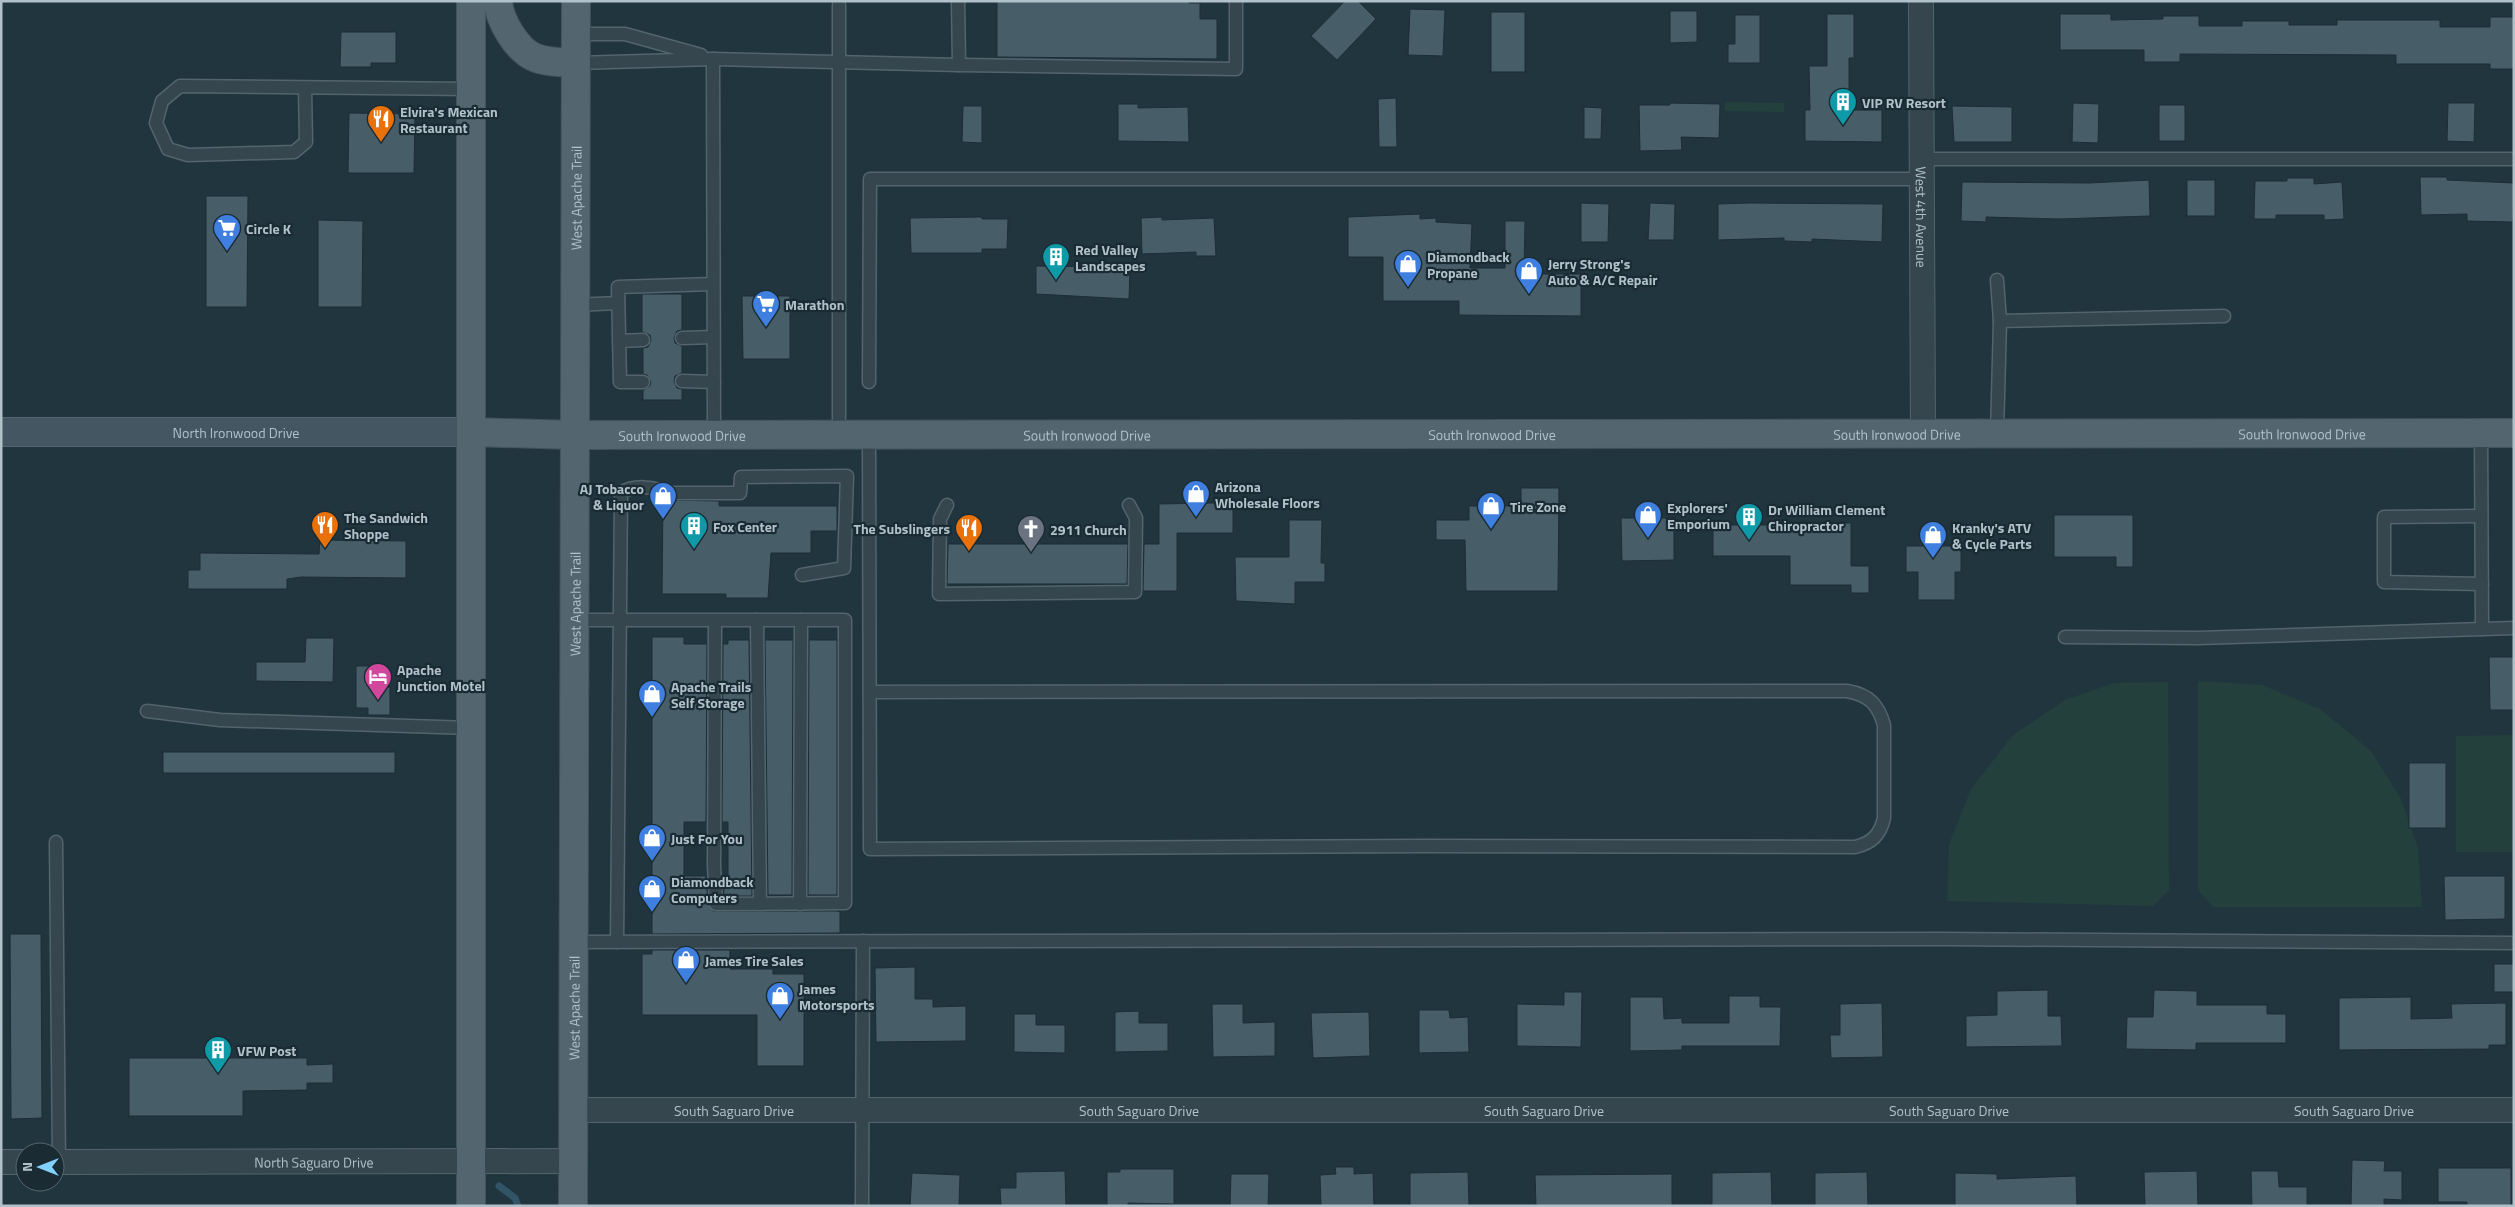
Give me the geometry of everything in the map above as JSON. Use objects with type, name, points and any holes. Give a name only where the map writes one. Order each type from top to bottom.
[{"type":"main road","points":[[471,1206],[472,1]]},
{"type":"main road","points":[[498,1],[499,14],[512,37],[534,58],[550,62],[576,63]]},
{"type":"main road","name":"West Apache Trail","points":[[573,1206],[576,1]]},
{"type":"main road","name":"North Ironwood Drive","points":[[1,432],[472,432]]},
{"type":"main road","name":"South Ironwood Drive","points":[[472,432],[574,435],[2514,433]]},
{"type":"street","name":"West 4th Avenue","points":[[1921,1],[1923,434]]},
{"type":"street","name":"South Saguaro Drive","points":[[574,1110],[2514,1110]]},
{"type":"street","name":"North Saguaro Drive","points":[[65,1162],[573,1161]]},
{"type":"street","points":[[1,1162],[15,1162]]},
{"type":"lane","points":[[958,1],[959,65]]},
{"type":"lane","points":[[576,63],[713,59],[1236,69],[1236,1]]},
{"type":"lane","points":[[840,5],[840,435]]},
{"type":"lane","points":[[576,34],[625,34],[713,59]]},
{"type":"lane","points":[[713,59],[714,435]]},
{"type":"lane","points":[[305,88],[306,142],[294,152],[188,155],[168,149],[156,123],[162,101],[180,86],[472,89]]},
{"type":"lane","points":[[869,382],[870,179],[1922,169],[2514,159]]},
{"type":"lane","points":[[1997,280],[2000,321],[1997,434]]},
{"type":"lane","points":[[643,382],[620,382],[618,287],[713,284]]},
{"type":"lane","points":[[574,305],[618,303]]},
{"type":"lane","points":[[2000,321],[2224,316]]},
{"type":"lane","points":[[682,338],[713,337]]},
{"type":"lane","points":[[619,341],[642,340]]},
{"type":"lane","points":[[682,382],[714,382]]},
{"type":"lane","points":[[2481,433],[2482,629]]},
{"type":"lane","points":[[869,435],[870,849],[1389,846],[1855,847],[1867,844],[1874,839],[1881,830],[1884,818],[1884,725],[1880,711],[1873,701],[1861,694],[1847,691],[870,692]]},
{"type":"lane","points":[[617,942],[621,493],[627,489],[658,488],[666,493],[740,493],[741,477],[847,476],[844,568],[802,574]]},
{"type":"lane","points":[[947,504],[940,519],[939,594],[1135,592],[1136,518],[1129,506]]},
{"type":"lane","points":[[2481,516],[2384,517],[2384,582],[2482,584]]},
{"type":"lane","points":[[574,620],[620,620],[715,620],[845,620],[845,903],[716,904],[714,865],[715,620]]},
{"type":"lane","points":[[758,620],[760,904]]},
{"type":"lane","points":[[800,904],[801,620]]},
{"type":"lane","points":[[2065,637],[2198,638],[2514,628]]},
{"type":"lane","points":[[146,711],[220,720],[471,728]]},
{"type":"lane","points":[[56,842],[57,1142]]},
{"type":"lane","points":[[574,942],[1954,939],[2514,943]]},
{"type":"lane","points":[[862,1206],[863,941]]},
{"type":"green space","points":[[1725,102],[1784,103],[1784,112],[1725,111]]},
{"type":"green space","points":[[2198,681],[2262,685],[2320,709],[2371,751],[2401,799],[2418,848],[2422,907],[2213,907],[2198,890]]},
{"type":"green space","points":[[2168,682],[2169,890],[2153,906],[1947,901],[1949,844],[1971,789],[2013,735],[2065,700],[2114,683]]},
{"type":"green space","points":[[2514,735],[2514,852],[2456,852],[2456,736]]},
{"type":"building","points":[[997,1],[1189,1],[1189,3],[1200,3],[1200,19],[1217,19],[1217,59],[997,57]]},
{"type":"building","points":[[1345,1],[1358,1],[1376,19],[1337,60],[1311,36]]},
{"type":"building","points":[[1410,9],[1445,10],[1443,56],[1408,55]]},
{"type":"building","points":[[1670,11],[1697,11],[1697,42],[1670,43]]},
{"type":"building","points":[[1491,12],[1525,12],[1525,72],[1491,72]]},
{"type":"building","points":[[1827,14],[1854,14],[1854,58],[1849,58],[1849,110],[1882,110],[1882,142],[1805,141],[1805,110],[1810,110],[1809,66],[1827,66]]},
{"type":"building","points":[[2060,14],[2111,14],[2111,20],[2163,19],[2163,16],[2199,16],[2199,26],[2242,26],[2242,21],[2289,21],[2289,25],[2337,25],[2337,20],[2440,20],[2440,27],[2490,27],[2490,17],[2514,17],[2514,69],[2490,69],[2490,64],[2396,64],[2396,55],[2180,54],[2180,62],[2144,62],[2144,50],[2060,50]]},
{"type":"building","points":[[1735,15],[1760,15],[1760,63],[1728,63],[1728,44],[1735,44]]},
{"type":"building","points":[[341,32],[396,32],[396,63],[371,63],[371,67],[340,67]]},
{"type":"building","points":[[1396,98],[1397,147],[1379,147],[1378,99]]},
{"type":"building","points":[[1670,103],[1720,104],[1719,138],[1681,137],[1682,150],[1640,151],[1639,105],[1670,105]]},
{"type":"building","points":[[2073,103],[2099,104],[2098,143],[2072,142]]},
{"type":"building","points":[[2448,103],[2475,103],[2474,142],[2447,141]]},
{"type":"building","points":[[1118,104],[1138,104],[1138,108],[1188,107],[1189,142],[1118,141]]},
{"type":"building","points":[[2159,105],[2185,105],[2185,141],[2159,141]]},
{"type":"building","points":[[963,106],[982,106],[982,143],[962,142]]},
{"type":"building","points":[[1952,106],[2012,107],[2012,142],[1954,142]]},
{"type":"building","points":[[1584,107],[1602,108],[1601,139],[1584,139]]},
{"type":"building","name":"Elvira's Mexican Restaurant","points":[[349,113],[415,114],[414,173],[348,173]]},
{"type":"building","points":[[2420,177],[2447,177],[2447,180],[2514,183],[2513,222],[2467,221],[2467,214],[2421,215]]},
{"type":"building","points":[[2287,178],[2314,178],[2314,184],[2342,182],[2344,219],[2324,220],[2324,215],[2276,215],[2276,219],[2254,219],[2255,181],[2287,181]]},
{"type":"building","points":[[2149,180],[2150,216],[2059,219],[1986,217],[1986,222],[1961,221],[1962,182],[2089,183]]},
{"type":"building","points":[[2187,180],[2215,180],[2215,216],[2187,216]]},
{"type":"building","name":"Circle K","points":[[206,196],[248,196],[247,307],[206,307]]},
{"type":"building","points":[[1581,203],[1609,204],[1608,242],[1581,242]]},
{"type":"building","points":[[1650,203],[1675,204],[1674,240],[1648,240]]},
{"type":"building","points":[[1718,204],[1883,204],[1882,242],[1812,239],[1812,242],[1784,241],[1784,238],[1718,240]]},
{"type":"building","points":[[1420,214],[1420,219],[1436,218],[1436,222],[1472,224],[1470,268],[1505,268],[1505,221],[1525,221],[1524,274],[1581,274],[1581,316],[1459,315],[1459,301],[1383,301],[1383,257],[1348,257],[1348,217]]},
{"type":"building","points":[[982,217],[982,219],[1008,219],[1007,249],[982,249],[982,253],[911,253],[910,218]]},
{"type":"building","points":[[1162,217],[1162,220],[1214,218],[1216,256],[1196,256],[1196,252],[1142,254],[1141,218]]},
{"type":"building","name":"Circle K","points":[[318,220],[363,221],[362,307],[318,307]]},
{"type":"building","points":[[1036,266],[1130,267],[1129,299],[1036,294]]},
{"type":"building","points":[[642,294],[682,294],[682,330],[677,331],[674,338],[675,343],[682,346],[682,373],[675,376],[674,381],[677,388],[682,389],[682,400],[643,400],[643,390],[650,386],[651,382],[647,375],[643,374],[643,348],[648,347],[651,340],[650,335],[642,332]]},
{"type":"building","name":"Marathon","points":[[742,296],[790,296],[790,359],[743,359]]},
{"type":"building","points":[[1521,488],[1559,488],[1558,591],[1466,591],[1465,540],[1436,540],[1436,520],[1469,520],[1469,506],[1521,506]]},
{"type":"building","points":[[663,500],[719,501],[719,506],[837,506],[837,531],[811,531],[811,553],[771,553],[768,598],[726,598],[726,594],[662,594]]},
{"type":"building","points":[[1233,503],[1233,533],[1177,533],[1177,591],[1143,591],[1144,544],[1159,544],[1159,504]]},
{"type":"building","points":[[2054,515],[2133,515],[2133,567],[2116,567],[2116,557],[2054,557]]},
{"type":"building","name":"Explorers' Emporium","points":[[1621,518],[1674,518],[1674,560],[1622,561]]},
{"type":"building","points":[[1289,520],[1322,520],[1321,563],[1325,563],[1325,582],[1295,582],[1295,604],[1236,601],[1235,557],[1289,557]]},
{"type":"building","points":[[1790,523],[1851,523],[1851,566],[1869,566],[1869,593],[1851,593],[1851,585],[1790,585],[1790,556],[1713,556],[1713,525],[1790,525]]},
{"type":"building","points":[[320,540],[406,541],[406,578],[301,577],[287,579],[287,589],[188,589],[188,570],[200,570],[200,553],[319,554]]},
{"type":"building","points":[[948,544],[1128,544],[1127,584],[947,584]]},
{"type":"building","points":[[1906,546],[1961,546],[1961,572],[1955,572],[1955,600],[1918,600],[1918,572],[1906,572]]},
{"type":"building","points":[[652,637],[684,637],[684,644],[707,644],[706,822],[684,822],[684,876],[706,876],[708,904],[713,911],[837,911],[840,912],[840,933],[652,934]]},
{"type":"building","points":[[306,638],[334,638],[333,682],[256,681],[256,662],[305,662]]},
{"type":"building","points":[[728,640],[749,640],[752,896],[724,896],[723,876],[728,876],[728,822],[722,822],[723,644],[728,644]]},
{"type":"building","points":[[765,640],[793,640],[792,895],[768,895]]},
{"type":"building","points":[[809,640],[837,640],[837,895],[808,895]]},
{"type":"building","points":[[2489,657],[2514,657],[2514,710],[2490,710]]},
{"type":"building","name":"Apache Junction Motel","points":[[356,666],[378,666],[378,687],[390,687],[390,715],[368,715],[368,708],[356,708]]},
{"type":"building","points":[[163,752],[395,752],[395,773],[163,773]]},
{"type":"building","points":[[2409,763],[2446,763],[2446,828],[2409,828]]},
{"type":"building","points":[[2444,876],[2505,876],[2505,919],[2445,920]]},
{"type":"building","points":[[10,934],[41,934],[42,1118],[11,1119]]},
{"type":"building","points":[[652,950],[730,950],[730,969],[773,969],[773,974],[804,974],[804,1066],[757,1066],[757,1015],[642,1015],[642,954],[652,954]]},
{"type":"building","points":[[2494,964],[2514,964],[2514,992],[2494,992]]},
{"type":"building","points":[[915,967],[915,999],[933,999],[933,1007],[966,1006],[966,1041],[876,1042],[875,968]]},
{"type":"building","points":[[2048,990],[2048,1016],[2061,1016],[2062,1046],[1966,1047],[1966,1016],[1997,1015],[1997,991]]},
{"type":"building","points":[[2154,990],[2197,991],[2197,1005],[2267,1005],[2267,1014],[2286,1014],[2286,1043],[2196,1043],[2196,1050],[2126,1049],[2127,1017],[2153,1017]]},
{"type":"building","points":[[1564,992],[1582,992],[1581,1047],[1517,1046],[1517,1004],[1564,1005]]},
{"type":"building","points":[[1729,996],[1760,996],[1760,1007],[1781,1007],[1780,1046],[1682,1046],[1682,1050],[1630,1051],[1630,997],[1663,997],[1664,1019],[1682,1018],[1682,1023],[1729,1023]]},
{"type":"building","points":[[2411,997],[2411,1019],[2452,1018],[2451,1004],[2506,1003],[2506,1045],[2489,1045],[2489,1049],[2339,1050],[2339,998]]},
{"type":"building","points":[[1882,1003],[1883,1057],[1831,1058],[1830,1035],[1840,1035],[1840,1004]]},
{"type":"building","points":[[1212,1004],[1243,1004],[1243,1023],[1275,1022],[1275,1056],[1213,1057]]},
{"type":"building","points":[[1419,1010],[1449,1010],[1450,1018],[1468,1017],[1469,1052],[1419,1053]]},
{"type":"building","points":[[1139,1011],[1139,1023],[1168,1023],[1168,1051],[1115,1052],[1115,1012]]},
{"type":"building","points":[[1369,1012],[1370,1056],[1313,1058],[1311,1013]]},
{"type":"building","points":[[1014,1014],[1036,1014],[1036,1025],[1065,1025],[1065,1053],[1014,1052]]},
{"type":"building","name":"VFW Post","points":[[129,1058],[307,1058],[307,1065],[333,1064],[333,1083],[307,1083],[307,1090],[243,1091],[243,1116],[129,1116]]},
{"type":"building","points":[[2352,1160],[2385,1161],[2384,1171],[2402,1171],[2402,1200],[2384,1199],[2384,1206],[2351,1206]]},
{"type":"building","points":[[1335,1167],[1354,1167],[1354,1174],[1373,1173],[1374,1206],[1321,1206],[1320,1175],[1336,1174]]},
{"type":"building","points":[[2438,1168],[2511,1168],[2511,1206],[2467,1206],[2467,1202],[2438,1202]]},
{"type":"building","points":[[1120,1169],[1174,1169],[1174,1204],[1128,1203],[1128,1206],[1107,1206],[1107,1172],[1120,1172]]},
{"type":"building","points":[[1065,1171],[1066,1206],[1001,1206],[1000,1188],[1016,1188],[1016,1172]]},
{"type":"building","points":[[2197,1171],[2198,1206],[2145,1206],[2144,1172]]},
{"type":"building","points":[[2251,1171],[2278,1171],[2279,1187],[2307,1187],[2307,1206],[2252,1206]]},
{"type":"building","points":[[1468,1172],[1469,1206],[1410,1206],[1410,1173]]},
{"type":"building","points":[[1771,1172],[1772,1206],[1712,1206],[1712,1173]]},
{"type":"building","points":[[1867,1172],[1868,1206],[1815,1206],[1815,1173]]},
{"type":"building","points":[[912,1173],[960,1175],[959,1206],[910,1206]]},
{"type":"building","points":[[1955,1173],[1997,1174],[1997,1179],[2076,1176],[2077,1206],[1955,1206]]},
{"type":"building","points":[[1231,1174],[1269,1174],[1268,1206],[1230,1206]]},
{"type":"building","points":[[1672,1174],[1672,1206],[1536,1206],[1535,1175]]},
{"type":"waterway","points":[[499,1186],[515,1198],[518,1206]]},
{"type":"place","name":"VIP RV Resort","points":[[1843,126]]},
{"type":"place","name":"Elvira's Mexican Restaurant","points":[[381,143]]},
{"type":"place","name":"Circle K","points":[[227,252]]},
{"type":"place","name":"Red Valley Landscapes","points":[[1056,281]]},
{"type":"place","name":"Diamondback Propane","points":[[1408,288]]},
{"type":"place","name":"Jerry Strong's Auto & A/C Repair","points":[[1529,295]]},
{"type":"place","name":"Marathon","points":[[766,328]]},
{"type":"place","name":"Arizona Wholesale Floors","points":[[1196,518]]},
{"type":"place","name":"AJ Tobacco & Liquor","points":[[663,520]]},
{"type":"place","name":"Tire Zone","points":[[1491,530]]},
{"type":"place","name":"Explorers' Emporium","points":[[1648,539]]},
{"type":"place","name":"Dr William Clement Chiropractor","points":[[1749,541]]},
{"type":"place","name":"The Sandwich Shoppe","points":[[325,549]]},
{"type":"place","name":"Fox Center","points":[[694,550]]},
{"type":"place","name":"The Subslingers","points":[[969,552]]},
{"type":"place","name":"2911 Church","points":[[1031,553]]},
{"type":"place","name":"Kranky's ATV & Cycle Parts","points":[[1933,559]]},
{"type":"place","name":"Apache Junction Motel","points":[[378,701]]},
{"type":"place","name":"Apache Trails Self Storage","points":[[652,718]]},
{"type":"place","name":"Just For You","points":[[652,862]]},
{"type":"place","name":"Diamondback Computers","points":[[652,913]]},
{"type":"place","name":"James Tire Sales","points":[[686,984]]},
{"type":"place","name":"James Motorsports","points":[[780,1020]]},
{"type":"place","name":"VFW Post","points":[[218,1074]]}]
